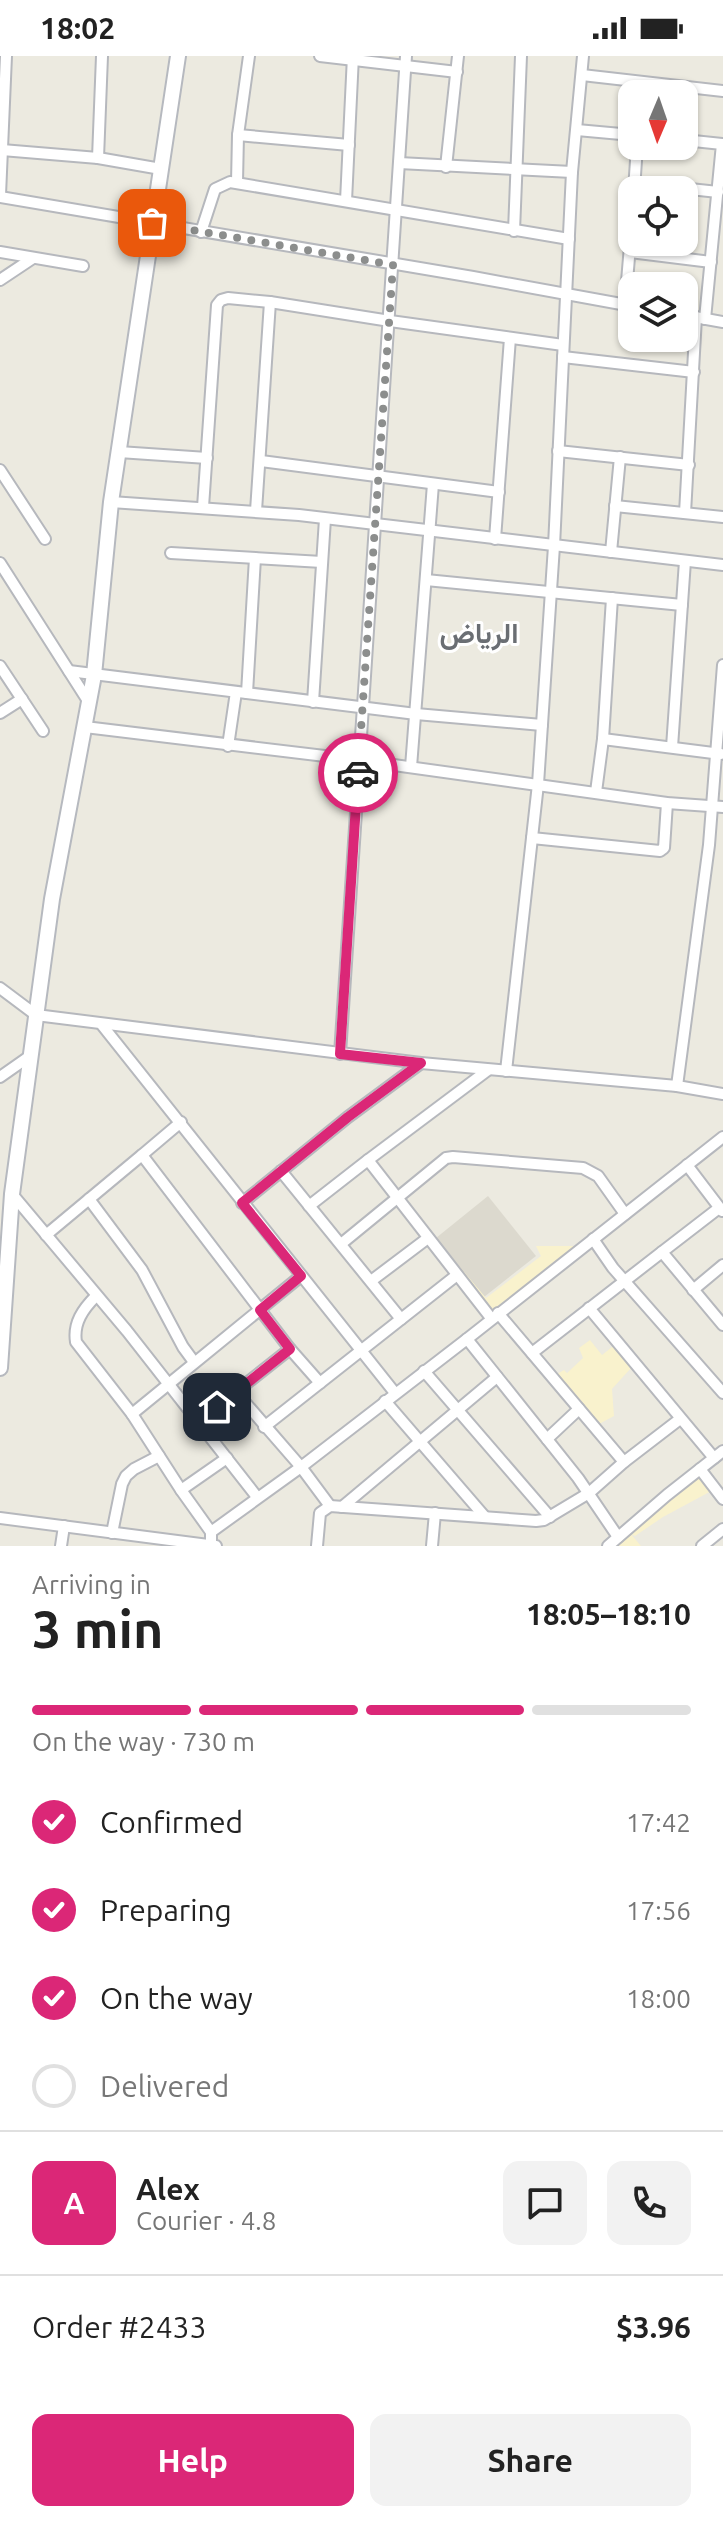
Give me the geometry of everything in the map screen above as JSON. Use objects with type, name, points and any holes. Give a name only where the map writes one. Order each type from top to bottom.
[{"type":"street","points":[[6,56],[0,196],[618,304]]},
{"type":"street","points":[[98,158],[102,56]]},
{"type":"street","points":[[0,1368],[4,1231],[12,1194],[52,899],[90,704],[111,502],[178,56]]},
{"type":"street","points":[[237,182],[238,135],[249,56]]},
{"type":"street","points":[[320,56],[406,62],[457,72]]},
{"type":"street","points":[[446,167],[458,56]]},
{"type":"street","points":[[514,231],[521,56]]},
{"type":"street","points":[[506,1071],[538,784],[554,546],[572,172],[583,56]]},
{"type":"street","points":[[346,201],[353,58]]},
{"type":"street","points":[[340,1054],[406,62]]},
{"type":"street","points":[[582,75],[723,91]]},
{"type":"street","points":[[577,130],[618,134]]},
{"type":"street","points":[[685,513],[694,372],[711,262],[718,240],[723,134]]},
{"type":"street","points":[[238,135],[349,145]]},
{"type":"street","points":[[698,141],[722,144]]},
{"type":"street","points":[[1,142],[161,169]]},
{"type":"street","points":[[399,163],[572,172]]},
{"type":"street","points":[[201,232],[215,189],[225,183],[237,182],[569,239]]},
{"type":"street","points":[[698,191],[718,192]]},
{"type":"street","points":[[0,252],[83,266]]},
{"type":"street","points":[[662,256],[711,262]]},
{"type":"street","points":[[0,280],[33,258]]},
{"type":"street","points":[[203,507],[217,305],[221,300],[270,302],[563,345]]},
{"type":"street","points":[[256,511],[270,302]]},
{"type":"street","points":[[698,317],[723,322]]},
{"type":"street","points":[[495,539],[510,338]]},
{"type":"street","points":[[563,357],[694,372]]},
{"type":"street","points":[[558,451],[689,465]]},
{"type":"street","points":[[119,452],[207,458]]},
{"type":"street","points":[[611,552],[620,457]]},
{"type":"street","points":[[261,461],[499,492]]},
{"type":"street","points":[[0,470],[45,539]]},
{"type":"street","points":[[411,767],[433,484]]},
{"type":"street","points":[[111,502],[256,511],[723,565]]},
{"type":"street","points":[[615,506],[723,517]]},
{"type":"street","points":[[313,702],[325,519]]},
{"type":"street","points":[[171,553],[322,562]]},
{"type":"street","points":[[228,746],[242,693],[255,558]]},
{"type":"street","points":[[672,747],[685,561]]},
{"type":"street","points":[[0,563],[90,704]]},
{"type":"street","points":[[426,580],[682,605]]},
{"type":"street","points":[[596,792],[603,739],[612,598]]},
{"type":"street","points":[[677,1086],[718,807],[723,665]]},
{"type":"street","points":[[0,666],[43,731]]},
{"type":"street","points":[[69,671],[362,708],[542,725]]},
{"type":"street","points":[[0,713],[22,699]]},
{"type":"street","points":[[85,727],[358,760],[667,803],[718,807]]},
{"type":"street","points":[[603,739],[720,754]]},
{"type":"street","points":[[532,838],[660,851],[664,848],[667,803]]},
{"type":"street","points":[[0,988],[36,1015],[102,1025],[421,1063],[677,1086],[723,1094]]},
{"type":"street","points":[[102,1025],[395,1393]]},
{"type":"street","points":[[0,1077],[30,1056]]},
{"type":"street","points":[[242,1203],[421,1063]]},
{"type":"street","points":[[309,1206],[488,1070]]},
{"type":"street","points":[[46,1235],[181,1122]]},
{"type":"street","points":[[211,1532],[467,1339],[723,1137]]},
{"type":"street","points":[[142,1155],[290,1349],[320,1383]]},
{"type":"street","points":[[341,1244],[446,1158],[583,1168],[598,1176],[625,1214]]},
{"type":"street","points":[[368,1160],[457,1275],[532,1353],[624,1462]]},
{"type":"street","points":[[532,1353],[624,1280],[721,1210],[687,1165]]},
{"type":"street","points":[[281,1171],[401,1319]]},
{"type":"street","points":[[12,1194],[169,1383],[257,1497]]},
{"type":"street","points":[[89,1199],[142,1270],[194,1362]]},
{"type":"street","points":[[371,1281],[428,1238]]},
{"type":"street","points":[[593,1239],[624,1280],[723,1393]]},
{"type":"street","points":[[662,1252],[722,1322]]},
{"type":"street","points":[[693,1290],[723,1265]]},
{"type":"street","points":[[264,1427],[457,1275]]},
{"type":"street","points":[[132,1414],[301,1276]]},
{"type":"street","points":[[96,1296],[82,1311],[75,1330],[76,1342],[132,1414],[211,1532],[211,1545]]},
{"type":"street","points":[[589,1308],[680,1419],[719,1455],[608,1546]]},
{"type":"street","points":[[467,1339],[589,1493],[618,1537]]},
{"type":"street","points":[[199,1421],[290,1349]]},
{"type":"street","points":[[424,1371],[550,1517]]},
{"type":"street","points":[[342,1507],[497,1377]]},
{"type":"street","points":[[236,1392],[301,1467],[330,1506]]},
{"type":"street","points":[[385,1401],[485,1517]]},
{"type":"street","points":[[547,1439],[579,1409]]},
{"type":"street","points":[[317,1546],[320,1513],[330,1506],[536,1521],[550,1517],[589,1493],[680,1419]]},
{"type":"street","points":[[112,1533],[126,1476],[159,1456]]},
{"type":"street","points":[[181,1490],[227,1458]]},
{"type":"street","points":[[700,1469],[723,1499]]},
{"type":"street","points":[[432,1546],[435,1513]]},
{"type":"street","points":[[0,1518],[217,1546]]},
{"type":"street","points":[[61,1546],[64,1526]]},
{"type":"street","points":[[702,1546],[723,1529]]},
{"type":"shaded area","points":[[488,1196],[536,1256],[484,1297],[436,1238]]},
{"type":"sand","points":[[439,1242],[486,1298],[541,1256],[536,1246],[583,1246],[493,1317],[432,1243]]},
{"type":"sand","points":[[590,1340],[602,1355],[617,1343],[632,1367],[612,1389],[614,1416],[597,1425],[552,1377],[564,1370],[567,1373],[583,1358],[579,1348]]},
{"type":"sand","points":[[700,1474],[715,1489],[635,1536],[631,1534],[641,1546],[611,1546]]},
{"type":"way so far","points":[[152,223],[393,265],[358,773]]},
{"type":"district","name":"الرياض","points":[[479,632]]},
{"type":"route","points":[[217,1407],[290,1349],[260,1310],[301,1276],[242,1203],[348,1117],[421,1063],[340,1054],[358,773]]}]
